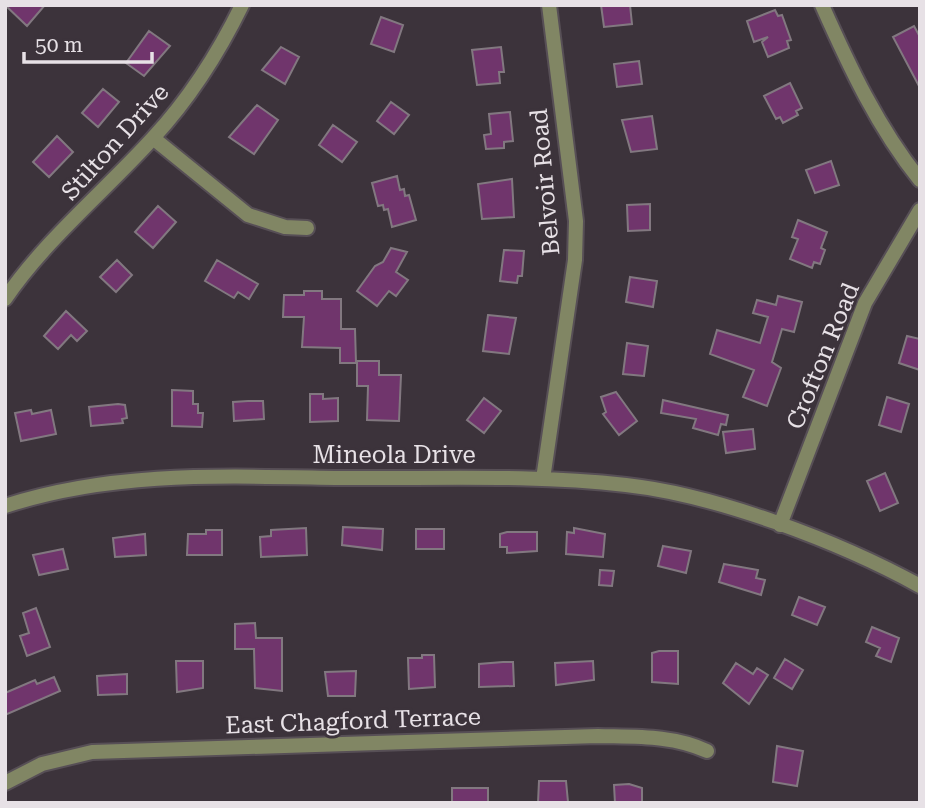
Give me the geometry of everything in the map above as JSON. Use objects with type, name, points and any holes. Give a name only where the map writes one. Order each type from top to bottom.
[{"type":"street","name":"Stilton Drive","points":[[5,299],[39,257],[153,138],[200,79],[242,5]]},
{"type":"street","name":"Belvoir Road","points":[[543,479],[575,260],[576,221],[549,5]]},
{"type":"street","points":[[822,5],[852,71],[899,152],[920,180]]},
{"type":"street","points":[[153,138],[247,215],[285,227],[307,228]]},
{"type":"street","name":"Crofton Road","points":[[780,524],[866,303],[920,210]]},
{"type":"street","name":"Mineola Drive","points":[[5,506],[86,485],[194,476],[543,479],[627,485],[665,491],[780,524],[846,550],[920,586]]},
{"type":"street","name":"East Chagford Terrace","points":[[5,783],[42,764],[70,756],[138,750],[598,736],[648,737],[688,742],[706,751]]},
{"type":"building","points":[[5,5],[45,5],[27,26]]},
{"type":"building","points":[[601,5],[630,5],[632,24],[604,27]]},
{"type":"building","points":[[775,10],[778,16],[782,15],[791,40],[787,41],[789,48],[768,57],[762,42],[768,37],[754,42],[747,21]]},
{"type":"building","points":[[381,17],[403,25],[394,52],[371,44]]},
{"type":"building","points":[[914,26],[920,37],[920,88],[893,37]]},
{"type":"building","points":[[149,31],[170,46],[144,76],[126,63]]},
{"type":"building","points":[[281,47],[299,57],[285,84],[262,70]]},
{"type":"building","points":[[501,47],[504,72],[499,72],[500,83],[477,85],[472,50]]},
{"type":"building","points":[[639,61],[642,84],[617,87],[614,64]]},
{"type":"building","points":[[790,83],[802,108],[796,111],[798,115],[783,123],[780,117],[776,119],[764,96]]},
{"type":"building","points":[[103,89],[119,102],[98,127],[82,113]]},
{"type":"building","points":[[391,102],[409,115],[394,134],[377,121]]},
{"type":"building","points":[[257,105],[278,120],[254,154],[229,137]]},
{"type":"building","points":[[510,112],[513,141],[504,142],[504,148],[486,149],[484,135],[491,134],[489,114]]},
{"type":"building","points":[[652,116],[657,149],[631,152],[622,120]]},
{"type":"building","points":[[333,125],[357,142],[342,162],[319,145]]},
{"type":"building","points":[[57,136],[73,152],[49,177],[33,162]]},
{"type":"building","points":[[831,161],[839,185],[815,193],[806,170]]},
{"type":"building","points":[[397,176],[400,190],[404,189],[405,196],[409,195],[416,220],[392,227],[388,209],[384,210],[383,205],[378,206],[372,183]]},
{"type":"building","points":[[512,179],[514,217],[482,219],[478,184]]},
{"type":"building","points":[[650,204],[650,230],[628,231],[627,205]]},
{"type":"building","points":[[158,206],[176,222],[153,248],[135,232]]},
{"type":"building","points":[[798,220],[827,232],[821,248],[825,250],[820,264],[814,262],[812,268],[790,259],[798,239],[792,237]]},
{"type":"building","points":[[391,248],[407,252],[396,272],[408,280],[396,296],[389,291],[377,306],[357,291],[375,266],[383,262]]},
{"type":"building","points":[[504,250],[524,251],[522,276],[518,276],[517,283],[500,281]]},
{"type":"building","points":[[117,260],[132,275],[116,292],[100,277]]},
{"type":"building","points":[[217,260],[258,284],[249,299],[238,292],[234,298],[205,281]]},
{"type":"building","points":[[630,277],[657,281],[653,307],[626,302]]},
{"type":"building","points":[[304,291],[322,291],[322,299],[341,299],[341,329],[355,329],[356,363],[340,363],[340,348],[302,347],[304,317],[283,317],[284,295],[304,295]]},
{"type":"building","points":[[778,296],[802,302],[794,332],[782,329],[772,362],[781,368],[767,406],[743,397],[754,370],[710,354],[717,330],[760,343],[768,317],[753,313],[757,300],[776,305]]},
{"type":"building","points":[[66,311],[87,331],[77,341],[71,335],[58,349],[44,336]]},
{"type":"building","points":[[488,315],[516,318],[509,354],[483,351]]},
{"type":"building","points":[[907,336],[920,339],[920,370],[899,363]]},
{"type":"building","points":[[627,343],[648,346],[644,376],[623,374]]},
{"type":"building","points":[[357,361],[379,361],[379,375],[401,375],[399,421],[367,420],[368,386],[357,386]]},
{"type":"building","points":[[172,390],[193,391],[193,404],[198,404],[198,413],[203,413],[202,427],[172,426]]},
{"type":"building","points":[[616,392],[637,421],[619,435],[603,414],[606,412],[601,397]]},
{"type":"building","points":[[310,394],[323,394],[323,399],[338,398],[338,421],[310,422]]},
{"type":"building","points":[[887,397],[909,404],[901,432],[879,425]]},
{"type":"building","points":[[484,398],[501,411],[484,433],[467,420]]},
{"type":"building","points":[[663,400],[728,415],[726,425],[721,424],[718,435],[693,428],[696,419],[661,413]]},
{"type":"building","points":[[263,401],[264,419],[234,421],[233,402]]},
{"type":"building","points":[[125,405],[127,418],[122,419],[123,423],[91,426],[89,407]]},
{"type":"building","points":[[31,410],[32,414],[51,410],[56,434],[21,441],[15,413]]},
{"type":"building","points":[[753,429],[755,449],[726,453],[723,432]]},
{"type":"building","points":[[885,473],[898,503],[880,511],[867,481]]},
{"type":"building","points":[[343,527],[383,529],[382,550],[342,545]]},
{"type":"building","points":[[306,528],[307,555],[261,557],[260,537],[271,536],[271,530]]},
{"type":"building","points":[[574,528],[605,534],[603,557],[566,554],[567,532],[574,533]]},
{"type":"building","points":[[416,529],[444,529],[444,549],[416,549]]},
{"type":"building","points":[[206,530],[222,530],[222,555],[187,555],[188,534],[206,534]]},
{"type":"building","points":[[537,532],[537,551],[507,553],[507,547],[500,547],[500,534]]},
{"type":"building","points":[[145,534],[146,555],[115,557],[113,538]]},
{"type":"building","points":[[663,546],[691,551],[686,573],[658,566]]},
{"type":"building","points":[[63,549],[68,569],[39,575],[33,555]]},
{"type":"building","points":[[724,564],[758,570],[756,578],[765,580],[761,595],[719,582]]},
{"type":"building","points":[[600,570],[614,571],[612,586],[599,585]]},
{"type":"building","points":[[799,597],[825,607],[817,625],[792,615]]},
{"type":"building","points":[[36,608],[50,647],[27,656],[20,636],[29,633],[23,613]]},
{"type":"building","points":[[255,623],[256,638],[282,638],[282,691],[255,688],[254,649],[235,649],[235,624]]},
{"type":"building","points":[[872,627],[899,638],[891,662],[876,656],[880,648],[866,642]]},
{"type":"building","points":[[678,651],[678,684],[652,682],[652,653]]},
{"type":"building","points":[[422,655],[434,655],[435,687],[409,689],[408,658],[422,658]]},
{"type":"building","points":[[785,659],[803,670],[792,689],[774,678]]},
{"type":"building","points":[[176,661],[203,661],[203,688],[177,692]]},
{"type":"building","points":[[593,661],[594,680],[556,685],[555,663]]},
{"type":"building","points":[[513,662],[514,686],[479,687],[479,664]]},
{"type":"building","points":[[736,663],[753,674],[757,668],[768,675],[749,704],[723,683]]},
{"type":"building","points":[[356,671],[355,696],[328,696],[325,672]]},
{"type":"building","points":[[127,674],[127,694],[98,695],[97,676]]},
{"type":"building","points":[[54,677],[60,691],[5,715],[5,693],[35,680],[37,684]]},
{"type":"building","points":[[777,746],[803,751],[797,786],[773,782]]},
{"type":"building","points":[[539,781],[566,781],[568,802],[538,803]]},
{"type":"building","points":[[629,784],[642,788],[642,803],[615,803],[614,785]]},
{"type":"building","points":[[452,788],[488,788],[488,803],[452,803]]}]
